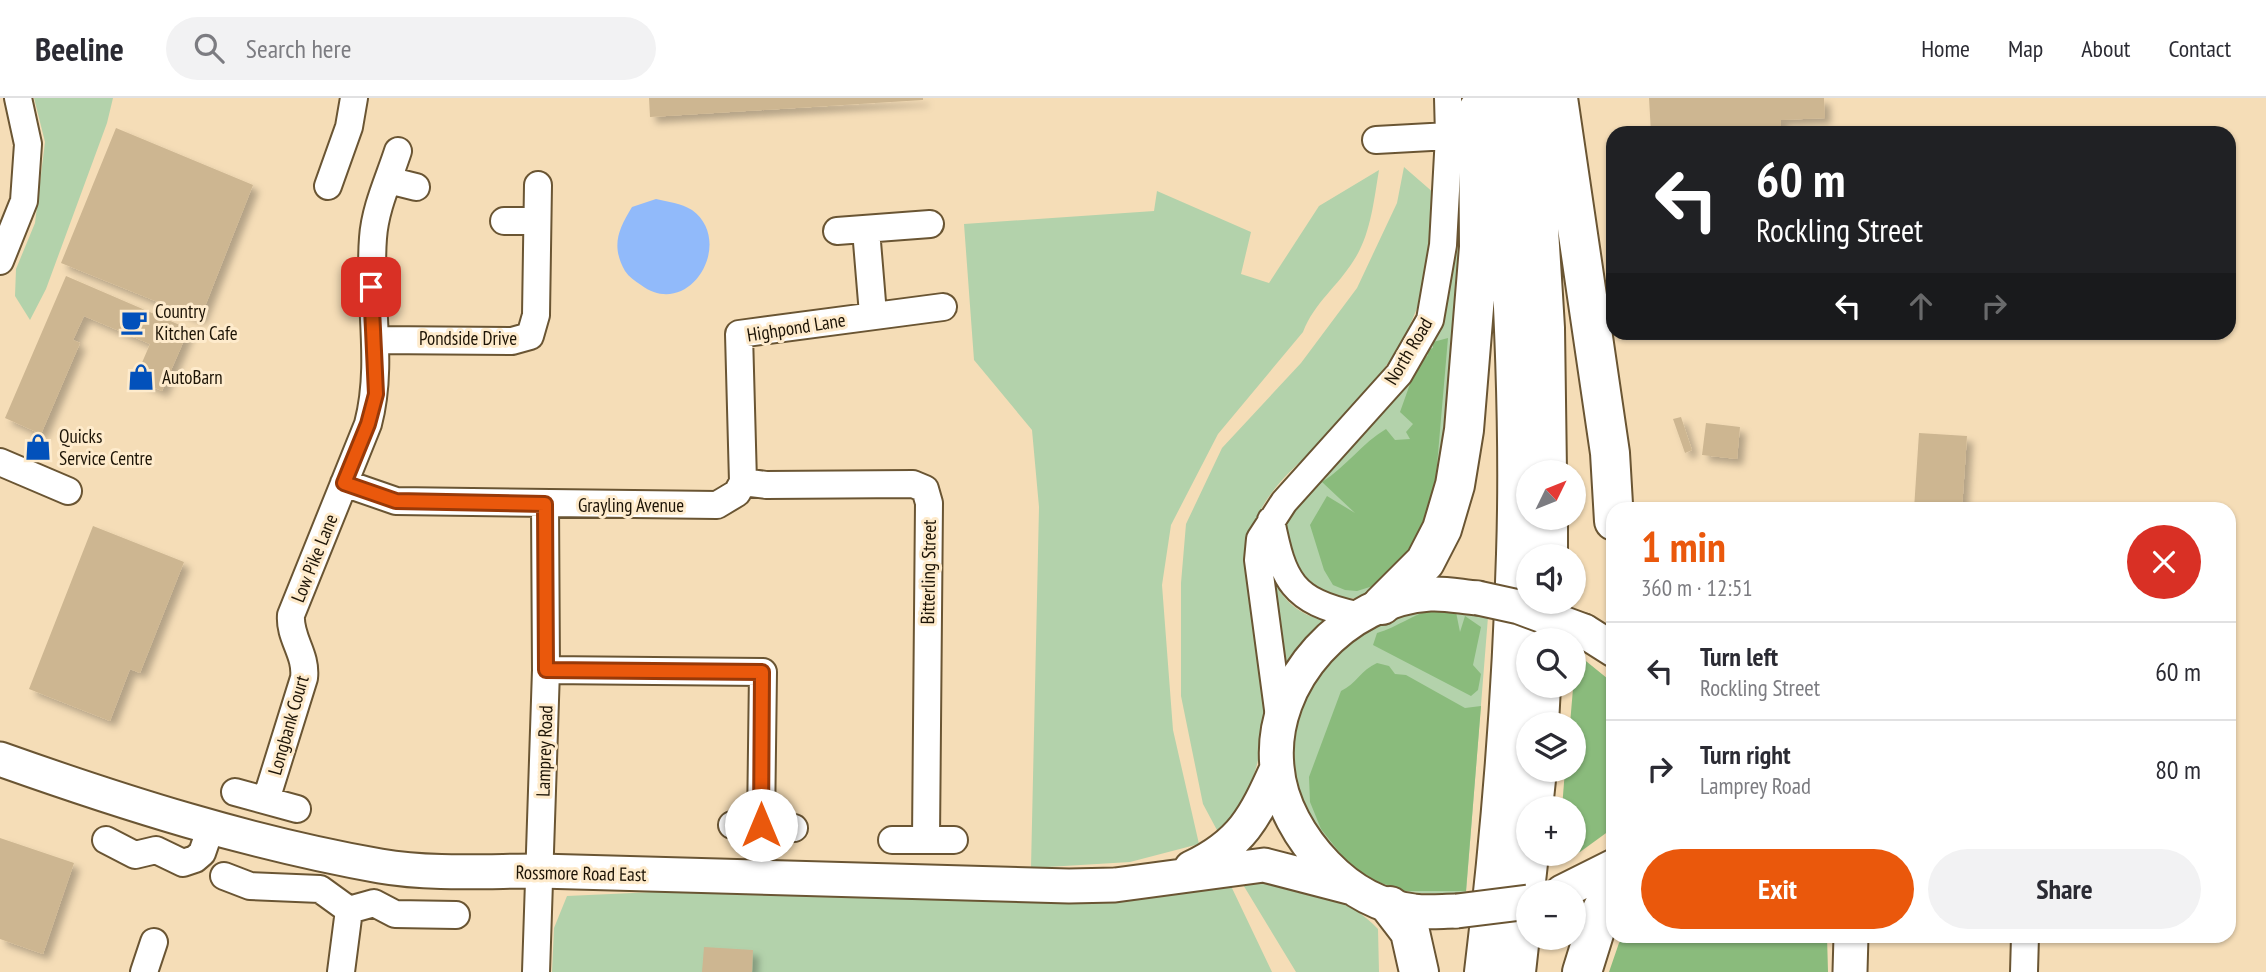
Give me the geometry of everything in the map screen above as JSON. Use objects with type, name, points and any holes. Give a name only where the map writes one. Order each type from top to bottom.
[{"type":"highway","points":[[1369,610],[1424,562],[1441,529],[1455,485],[1464,430],[1479,247],[1478,98]]},
{"type":"highway","points":[[1485,972],[1506,768],[1516,552],[1514,330],[1502,98]]},
{"type":"highway","points":[[1531,98],[1545,328],[1547,460]]},
{"type":"highway","points":[[1558,98],[1610,453],[1613,502]]},
{"type":"highway","points":[[1516,972],[1528,866]]},
{"type":"highway","points":[[1582,972],[1606,902]]},
{"type":"highway","points":[[1391,906],[1410,932],[1419,972]]},
{"type":"main road","points":[[1349,887],[1301,834],[1288,810],[1277,768],[1280,722],[1296,681],[1310,660],[1369,610],[1431,594],[1478,598],[1519,607],[1584,631],[1606,645]]},
{"type":"main road","name":"Rossmore Road East","points":[[0,759],[109,798],[211,827],[382,867],[455,872],[540,871],[1069,886],[1115,885],[1190,871],[1242,852],[1287,869],[1349,887],[1391,906],[1415,911],[1457,911],[1516,904]]},
{"type":"main road","points":[[1242,852],[1277,768]]},
{"type":"main road","points":[[1586,880],[1606,870]]},
{"type":"main road","points":[[1850,972],[1851,943]]},
{"type":"street","points":[[0,261],[24,201],[28,144],[18,98]]},
{"type":"street","points":[[328,186],[349,127],[354,98]]},
{"type":"street","name":"North Road","points":[[1280,722],[1258,560],[1260,539],[1283,502],[1399,374],[1430,320],[1443,245],[1449,136],[1448,98]]},
{"type":"street","points":[[1376,140],[1449,136]]},
{"type":"street","name":"Low Pike Lane","points":[[301,649],[290,626],[291,615],[368,424],[376,394],[373,235],[398,151]]},
{"type":"street","points":[[388,180],[416,187]]},
{"type":"street","name":"Pondside Drive","points":[[374,340],[513,341],[530,335],[536,315],[535,221],[538,185]]},
{"type":"street","points":[[504,221],[535,221]]},
{"type":"street","points":[[837,231],[930,224]]},
{"type":"street","name":"Highpond Lane","points":[[866,230],[873,314]]},
{"type":"street","name":"Highpond Lane","points":[[743,482],[739,334],[873,314],[943,307]]},
{"type":"street","points":[[0,462],[68,491]]},
{"type":"street","name":"Grayling Avenue","points":[[344,483],[396,501],[717,505],[737,494],[743,482]]},
{"type":"street","name":"Bitterling Street","points":[[743,482],[766,485],[913,484],[925,489],[929,503],[926,839]]},
{"type":"street","name":"Lamprey Road","points":[[536,972],[546,670],[545,504]]},
{"type":"street","points":[[1272,520],[1286,577],[1312,601],[1369,610]]},
{"type":"street","name":"Longbank Court","points":[[266,800],[304,678],[301,649]]},
{"type":"street","points":[[546,670],[762,672],[761,825]]},
{"type":"street","points":[[235,792],[297,809]]},
{"type":"street","points":[[732,825],[794,828]]},
{"type":"street","points":[[106,840],[135,855],[156,850],[184,863],[202,853],[211,827]]},
{"type":"street","points":[[892,840],[954,840]]},
{"type":"street","points":[[224,876],[250,886],[320,889],[349,910]]},
{"type":"street","points":[[349,910],[374,903],[395,914],[456,915]]},
{"type":"street","points":[[341,972],[349,910]]},
{"type":"street","points":[[144,972],[154,942]]},
{"type":"street","points":[[2024,972],[2025,943]]},
{"type":"green space","points":[[34,98],[113,98],[107,123],[46,289],[30,320],[15,296],[16,269],[35,223],[45,142]]},
{"type":"green space","points":[[1404,167],[1435,194],[1434,234],[1419,303],[1406,333],[1369,389],[1274,489],[1255,522],[1253,541],[1264,676],[1261,744],[1253,777],[1239,806],[1218,832],[1203,804],[1181,696],[1181,583],[1186,524],[1222,448],[1301,363],[1357,288],[1397,203]]},
{"type":"green space","points":[[1379,170],[1368,228],[1360,250],[1313,312],[1303,332],[1218,434],[1171,525],[1162,585],[1173,730],[1199,844],[1130,862],[1031,868],[1039,507],[1032,430],[974,360],[964,224],[1154,211],[1157,191],[1251,232],[1241,274],[1269,283],[1319,206]]},
{"type":"green space","points":[[1459,188],[1462,264],[1437,502],[1412,567],[1362,598],[1335,599],[1304,582],[1283,536],[1291,508],[1391,401]]},
{"type":"green space","points":[[1448,338],[1436,477],[1423,535],[1386,582],[1357,591],[1333,585],[1324,570],[1310,525],[1327,496],[1355,513],[1322,482],[1386,429],[1395,440],[1410,439],[1406,432],[1413,424],[1400,412],[1416,367],[1428,355],[1426,350],[1433,348],[1433,342]]},
{"type":"green space","points":[[1272,574],[1280,592],[1293,606],[1310,616],[1329,620],[1283,679]]},
{"type":"green space","points":[[1446,608],[1488,617],[1466,893],[1415,893],[1391,888],[1368,878],[1337,856],[1314,828],[1300,796],[1293,762],[1295,727],[1305,694],[1324,664],[1352,639],[1388,615]]},
{"type":"green space","points":[[1434,609],[1456,612],[1460,632],[1465,616],[1481,627],[1473,665],[1481,674],[1478,690],[1471,696],[1373,645],[1377,633]]},
{"type":"green space","points":[[1586,661],[1606,677],[1606,833],[1586,848],[1586,796],[1563,796],[1564,782],[1586,782],[1586,712],[1571,712],[1572,698],[1586,698]]},
{"type":"green space","points":[[1377,663],[1389,666],[1395,674],[1406,675],[1465,708],[1481,706],[1466,891],[1404,891],[1370,879],[1347,862],[1321,829],[1310,802],[1309,777],[1341,691]]},
{"type":"green space","points":[[1276,876],[1331,896],[1356,910],[1378,929],[1379,972],[1296,972],[1242,883]]},
{"type":"green space","points":[[1231,886],[1272,972],[552,972],[554,928],[567,896],[698,890],[1145,899]]},
{"type":"green space","points":[[1619,943],[1827,943],[1828,972],[1609,972]]},
{"type":"water","points":[[656,199],[692,210],[704,224],[709,240],[708,257],[701,273],[690,286],[675,293],[659,293],[630,277],[618,254],[620,231],[632,207]]},
{"type":"building","points":[[649,98],[923,98],[923,100],[650,117]]},
{"type":"building","points":[[1649,98],[1824,98],[1825,118],[1781,120],[1781,126],[1651,126]]},
{"type":"building","points":[[116,128],[253,185],[200,319],[61,263]]},
{"type":"building","points":[[66,276],[189,329],[162,391],[135,379],[150,344],[84,316],[73,340],[80,343],[41,434],[5,418]]},
{"type":"building","points":[[1681,417],[1692,450],[1685,453],[1673,419]]},
{"type":"building","points":[[1706,423],[1740,427],[1737,459],[1702,455]]},
{"type":"building","points":[[1919,433],[1967,436],[1962,502],[1914,502]]},
{"type":"building","points":[[93,526],[184,562],[140,673],[130,669],[110,721],[29,689]]},
{"type":"building","points":[[0,838],[74,863],[43,954],[0,939]]},
{"type":"building","points":[[704,947],[753,950],[752,972],[702,972]]},
{"type":"place","name":"Country Kitchen Cafe","points":[[134,322]]},
{"type":"place","name":"AutoBarn","points":[[141,377]]},
{"type":"place","name":"Quicks Service Centre","points":[[38,447]]},
{"type":"route","points":[[371,287],[377,367],[376,394],[368,424],[344,483],[396,501],[545,504],[546,670],[762,672],[761,825]]}]
